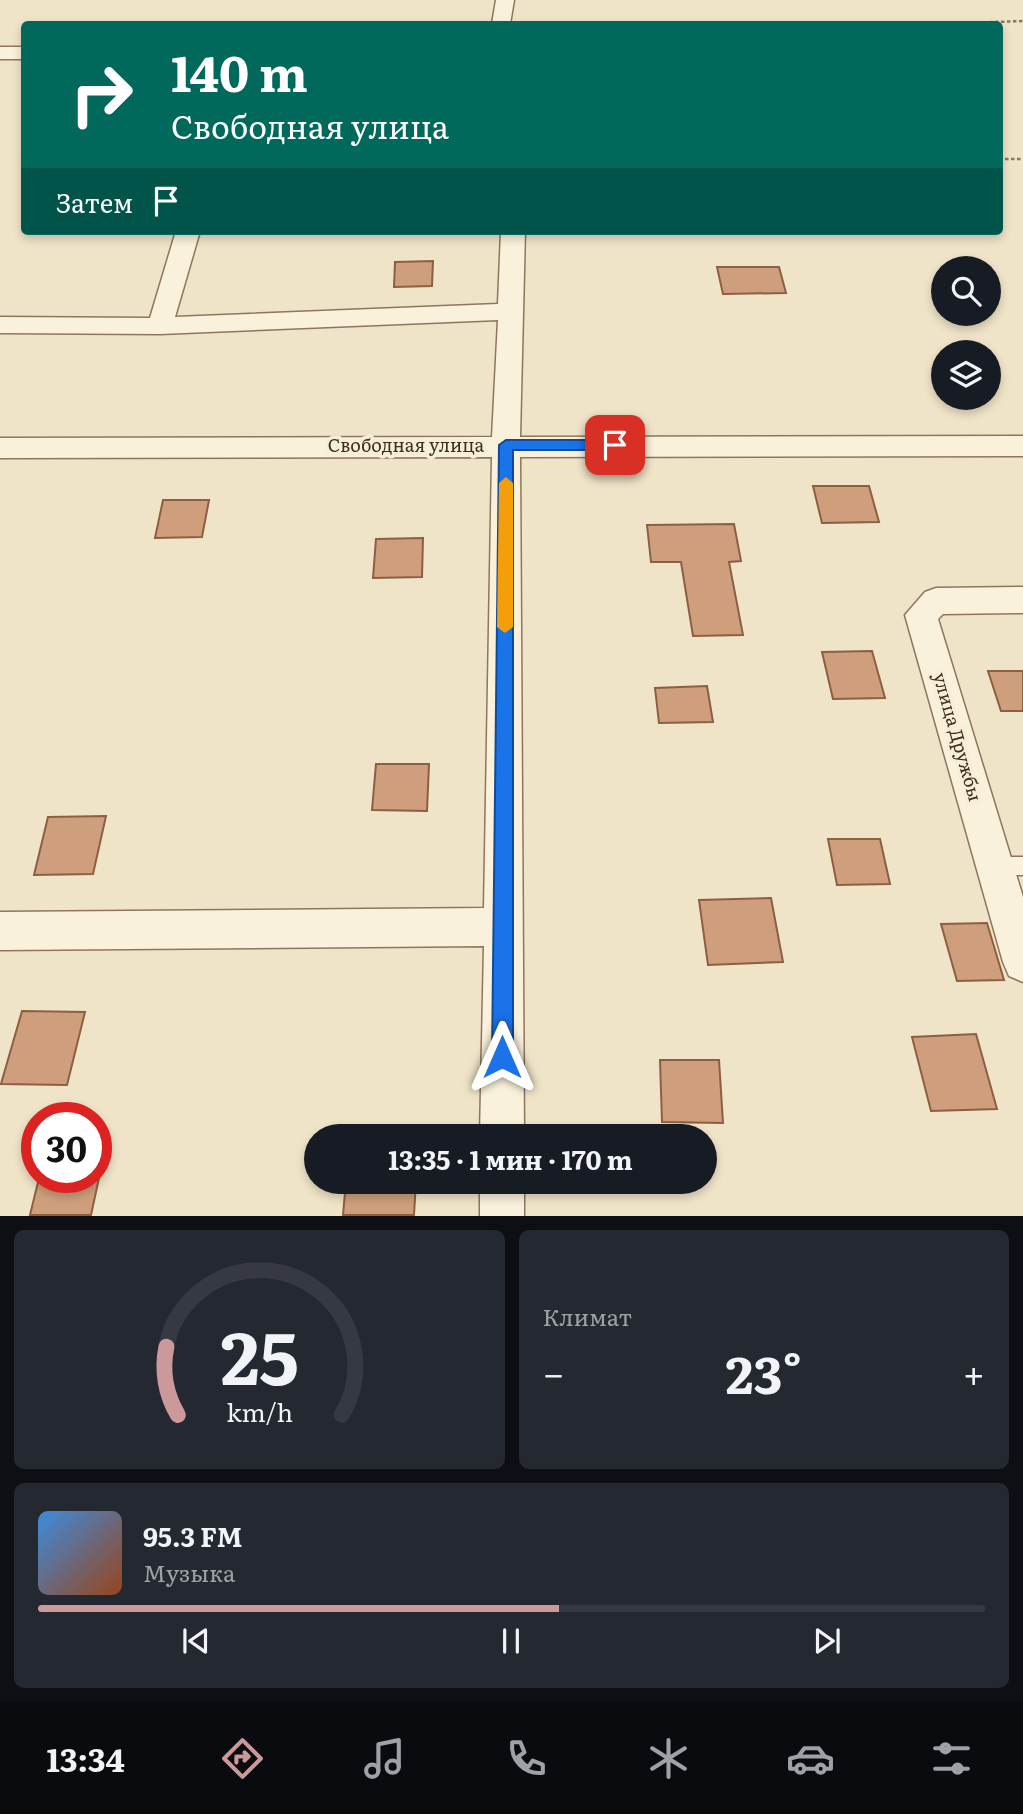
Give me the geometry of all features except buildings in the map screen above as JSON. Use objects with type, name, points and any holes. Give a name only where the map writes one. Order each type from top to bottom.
[{"type":"street","points":[[502,21],[505,0]]},
{"type":"street","points":[[0,52],[21,53]]},
{"type":"street","points":[[160,326],[187,235]]},
{"type":"street","points":[[502,1124],[506,445],[513,235]]},
{"type":"street","points":[[0,325],[160,326],[509,312]]},
{"type":"street","name":"Свободная улица","points":[[0,448],[1023,446]]},
{"type":"street","name":"улица Дружбы","points":[[1023,600],[936,601],[921,615],[1009,866],[1023,962]]},
{"type":"street","points":[[0,931],[503,927]]},
{"type":"street","points":[[502,1194],[502,1216]]},
{"type":"path","points":[[1003,22],[1023,21]]},
{"type":"path","points":[[1003,159],[1023,159]]},
{"type":"slow traffic","points":[[505,627],[506,483]]},
{"type":"route","points":[[502,1057],[506,445],[615,445]]}]
